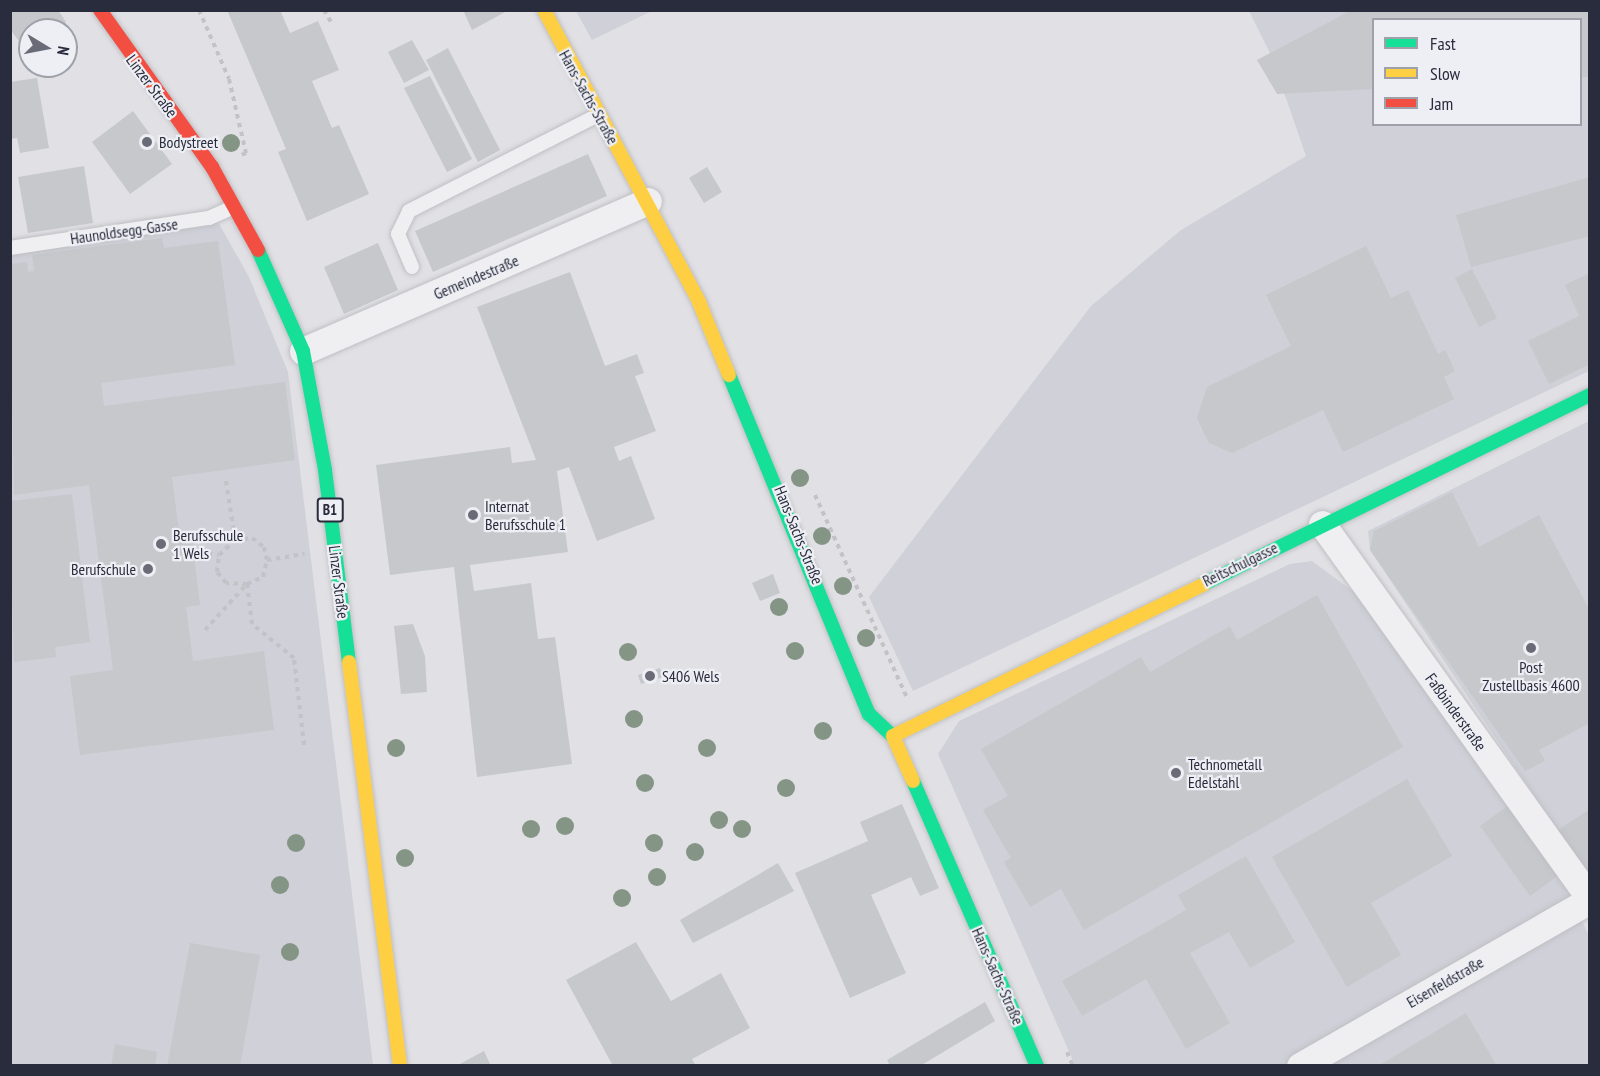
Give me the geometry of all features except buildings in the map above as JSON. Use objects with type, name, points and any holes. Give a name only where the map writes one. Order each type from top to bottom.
[{"type":"main road","name":"Linzer Straße","points":[[100,10],[212,167],[234,207],[303,351],[335,549],[400,1065]]},
{"type":"main road","name":"Hans-Sachs-Straße","points":[[544,10],[598,115],[648,201],[770,461],[870,714],[893,736],[1037,1065]]},
{"type":"main road","name":"Reitschulgasse","points":[[893,736],[1322,524],[1590,395]]},
{"type":"street","name":"Gemeindestraße","points":[[303,351],[648,201]]},
{"type":"street","name":"Faßbinderstraße","points":[[1322,524],[1590,899]]},
{"type":"street","name":"Eisenfeldstraße","points":[[1300,1065],[1590,899]]},
{"type":"lane","points":[[412,267],[398,234],[409,210],[598,115]]},
{"type":"lane","name":"Haunoldsegg-Gasse","points":[[10,248],[209,218],[234,207]]},
{"type":"path","points":[[199,10],[229,79],[246,153],[212,167]]},
{"type":"path","points":[[324,10],[332,24]]},
{"type":"path","points":[[226,481],[235,540]]},
{"type":"path","points":[[205,630],[247,584],[262,577],[267,560],[264,547],[252,538],[235,540],[219,555],[217,572],[226,583],[247,584]]},
{"type":"path","points":[[267,560],[335,549]]},
{"type":"path","points":[[199,552],[219,555]]},
{"type":"path","points":[[247,584],[252,624],[294,658],[304,745]]},
{"type":"shaded area","points":[[576,11],[652,11],[592,40]]},
{"type":"shaded area","points":[[1249,11],[1589,11],[1589,371],[913,691],[869,597],[1091,306],[1181,230],[1306,156],[1271,55]]},
{"type":"shaded area","name":"Berufsschule 1 Wels","points":[[218,222],[249,277],[288,372],[373,1065],[11,1065],[10,253]]},
{"type":"shaded area","points":[[1589,421],[1589,878],[1370,550],[1368,531]]},
{"type":"shaded area","points":[[1312,561],[1365,600],[1562,878],[1589,936],[1589,1065],[1075,1065],[938,754],[959,721],[1290,564]]},
{"type":"traffic: fast","points":[[258,250],[303,351],[325,470],[349,662]]},
{"type":"traffic: fast","points":[[729,375],[869,714],[893,736]]},
{"type":"traffic: fast","points":[[1204,584],[1590,395]]},
{"type":"traffic: fast","points":[[913,781],[1037,1066]]},
{"type":"traffic: slow","points":[[544,10],[699,302],[729,375]]},
{"type":"traffic: slow","points":[[913,781],[893,736],[1204,584]]},
{"type":"traffic: slow","points":[[349,662],[400,1066]]},
{"type":"traffic: jam","points":[[100,10],[212,167],[258,250]]},
{"type":"place","name":"Bodystreet","points":[[147,142]]},
{"type":"place","name":"Internat Berufsschule 1","points":[[473,515]]},
{"type":"place","name":"Berufsschule 1 Wels","points":[[161,544]]},
{"type":"place","name":"Berufschule","points":[[148,569]]},
{"type":"place","name":"Post Zustellbasis 4600","points":[[1531,648]]},
{"type":"place","name":"S406 Wels","points":[[650,676]]},
{"type":"place","name":"Technometall Edelstahl","points":[[1176,773]]}]
